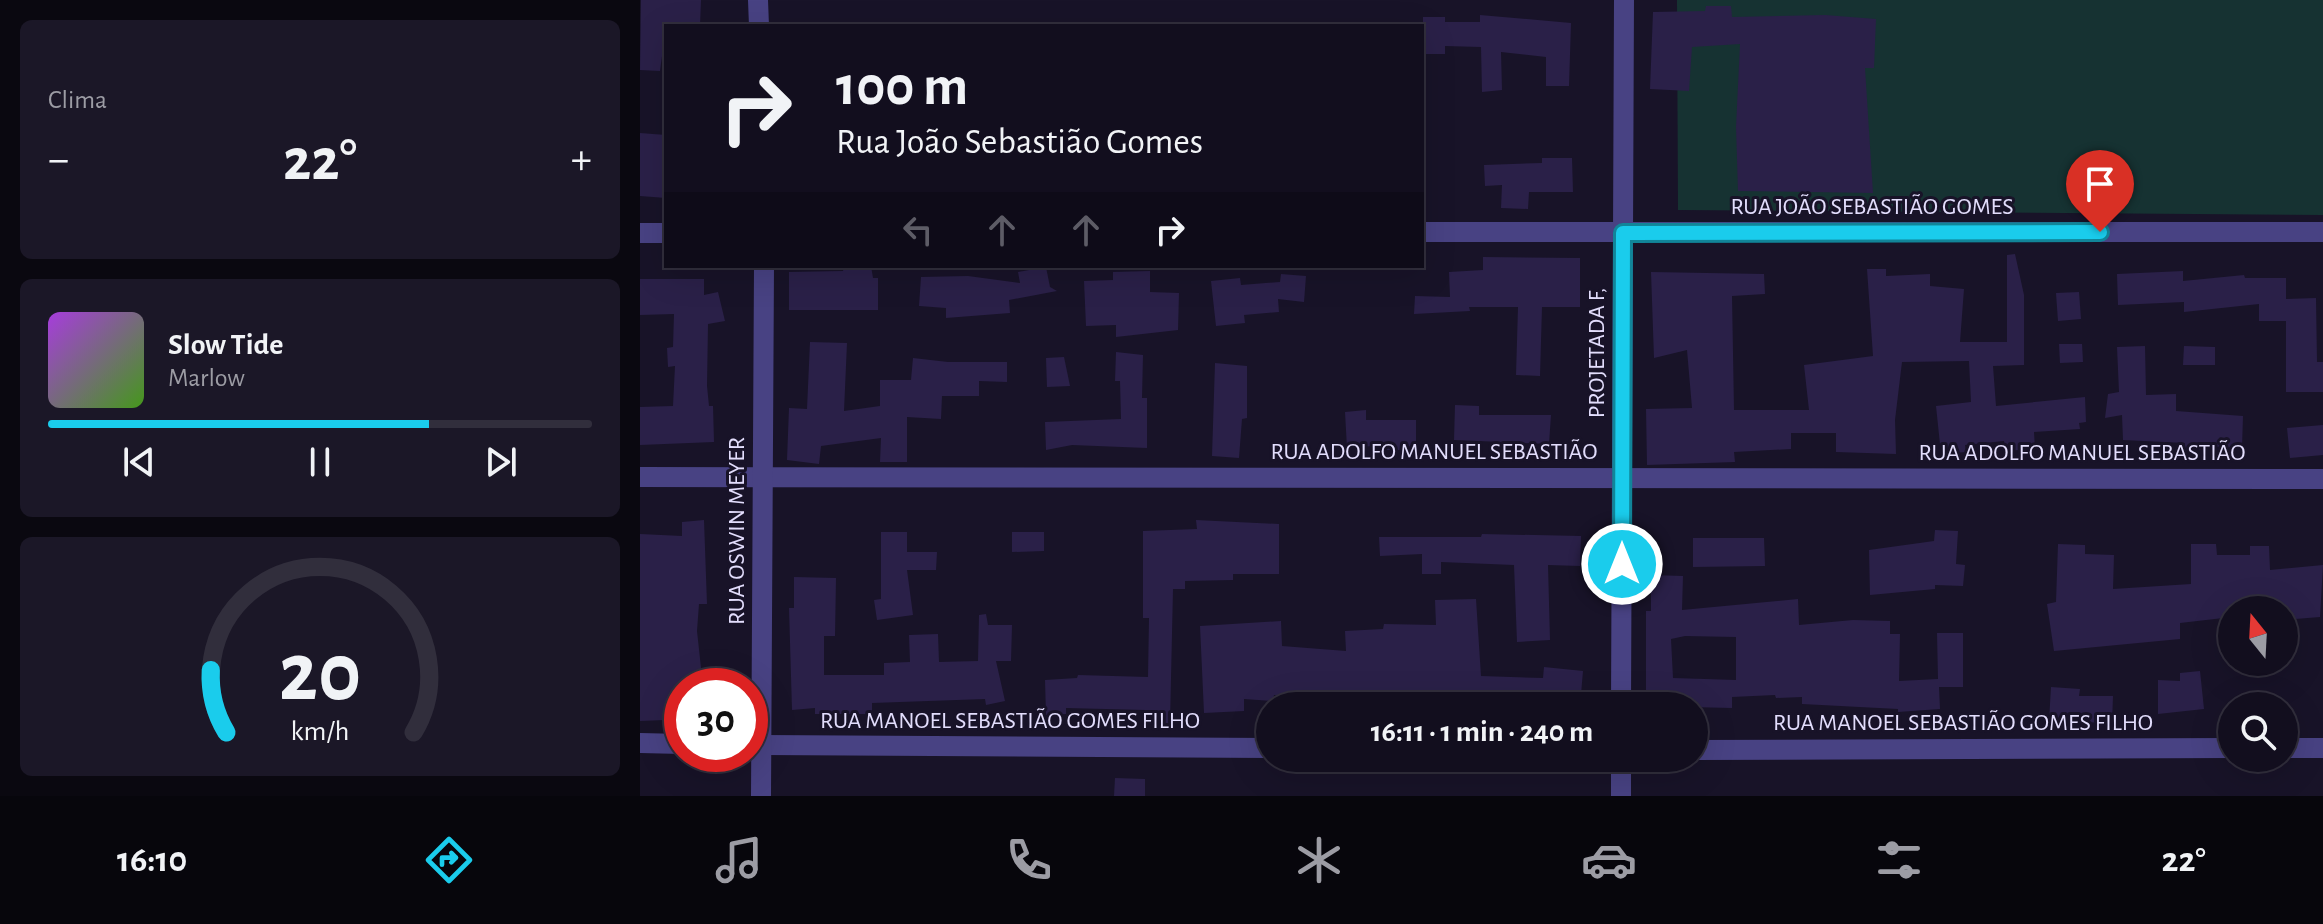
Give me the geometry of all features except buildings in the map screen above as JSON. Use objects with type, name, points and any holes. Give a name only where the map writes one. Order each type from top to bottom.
[{"type":"street","points":[[758,0],[759,24]]},
{"type":"street","name":"PROJETADA F,","points":[[1621,692],[1624,0]]},
{"type":"street","name":"RUA JOÃO SEBASTIÃO GOMES","points":[[1424,232],[2323,232]]},
{"type":"street","points":[[640,233],[664,233]]},
{"type":"street","name":"RUA OSWIN MEYER","points":[[758,668],[764,477],[764,268]]},
{"type":"street","name":"RUA ADOLFO MANUEL SEBASTIÃO","points":[[640,477],[2323,479]]},
{"type":"street","points":[[640,743],[664,744]]},
{"type":"street","name":"RUA MANOEL SEBASTIÃO GOMES FILHO","points":[[768,745],[1256,748]]},
{"type":"street","name":"RUA MANOEL SEBASTIÃO GOMES FILHO","points":[[1708,750],[2218,748]]},
{"type":"street","points":[[2298,748],[2323,748]]},
{"type":"street","name":"RUA OSWIN MEYER","points":[[759,772],[761,796]]},
{"type":"street","points":[[1621,772],[1621,796]]},
{"type":"green space","points":[[1677,0],[2323,0],[2323,215],[1678,210]]},
{"type":"route","points":[[1622,564],[1623,233],[2100,232]]}]
